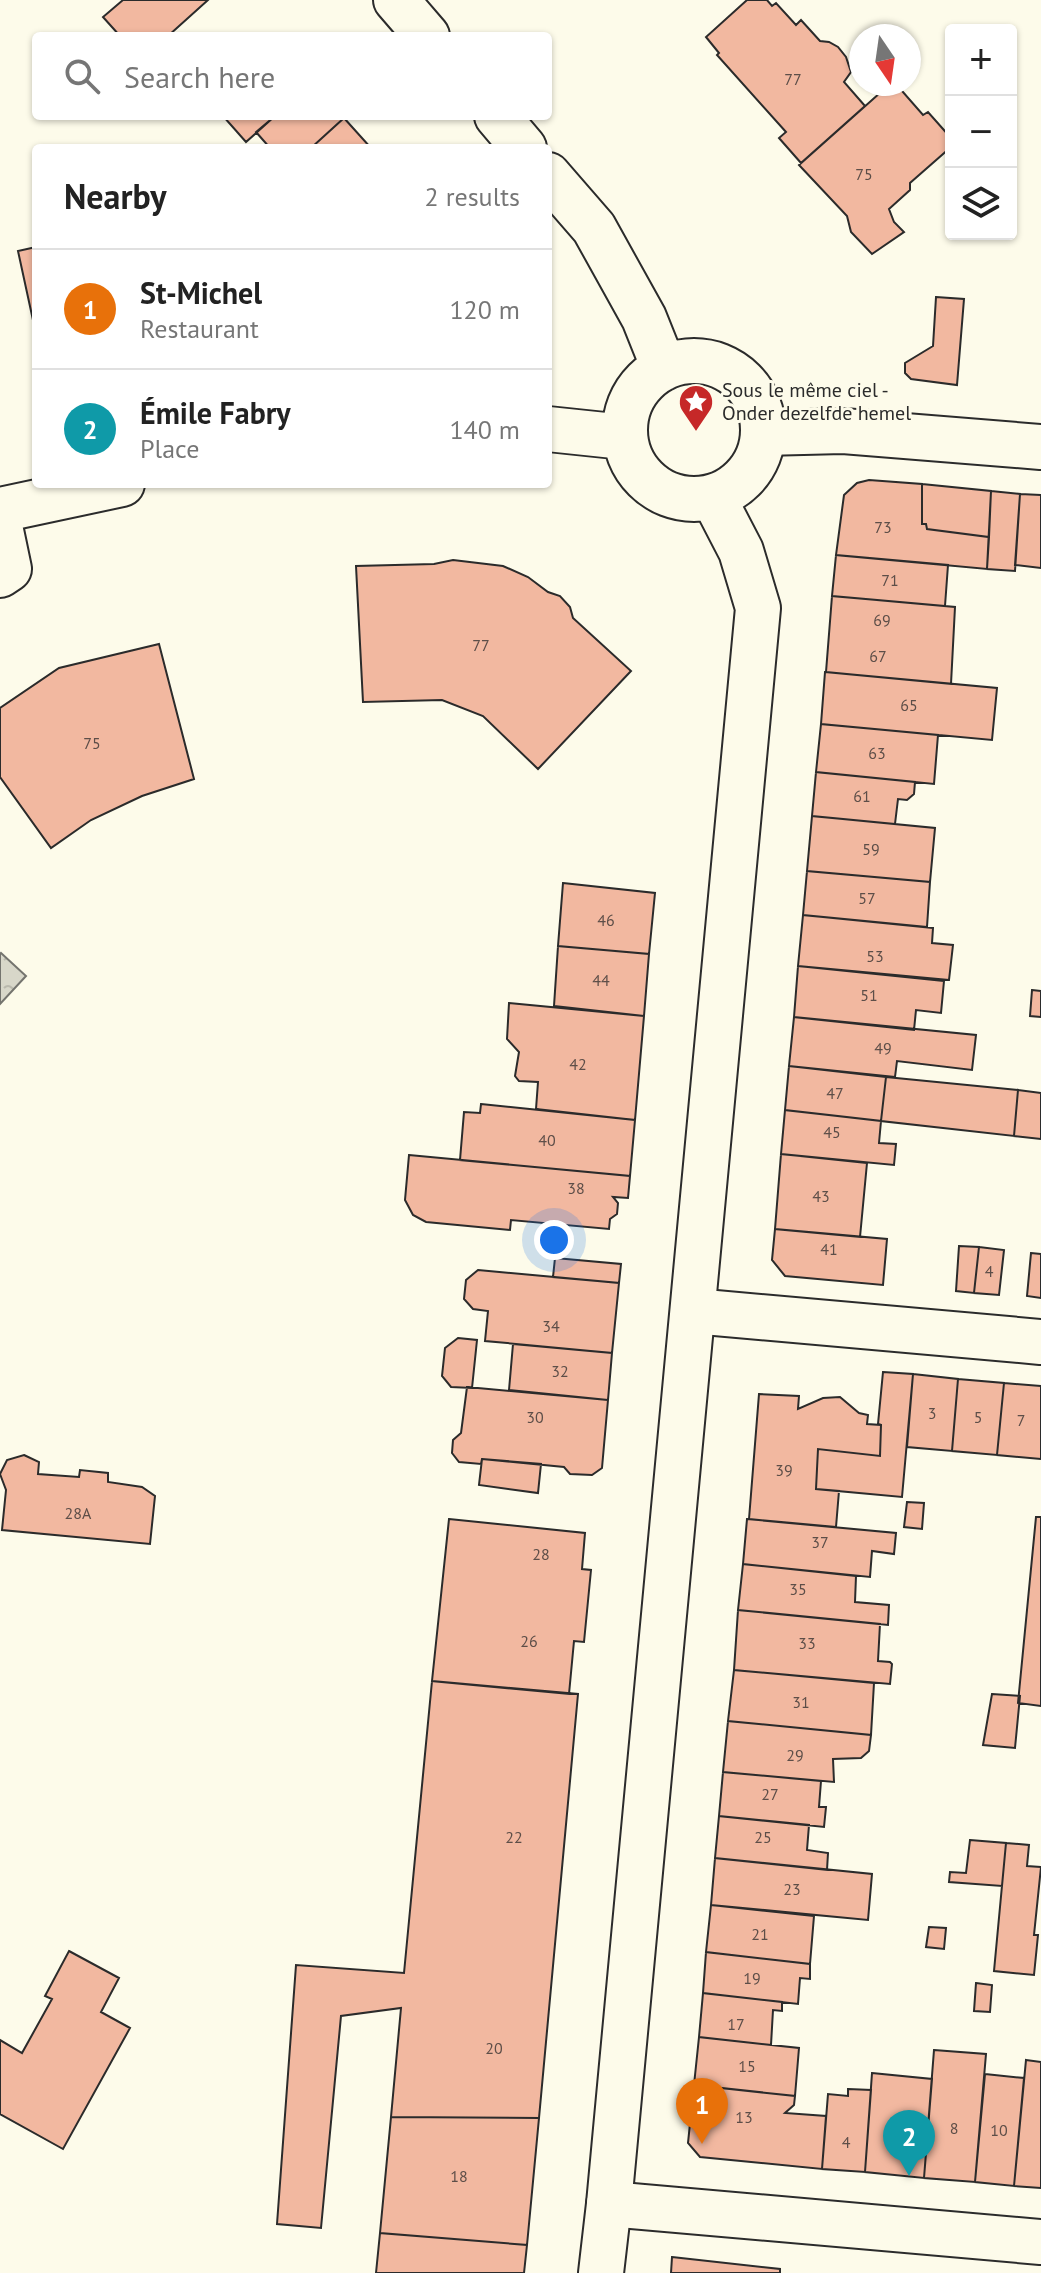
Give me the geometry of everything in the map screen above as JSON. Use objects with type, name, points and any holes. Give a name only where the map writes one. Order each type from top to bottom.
[{"type":"street","points":[[396,0],[424,32]]},
{"type":"street","points":[[500,120],[521,144]]},
{"type":"street","points":[[552,180],[594,228],[644,318],[664,368]]},
{"type":"street","points":[[687,361],[711,363],[732,372],[750,388],[760,410],[763,433],[759,454],[748,473],[732,488],[713,497],[678,498],[648,483],[628,454],[624,437],[626,415],[633,396],[646,379],[664,368],[687,361]]},
{"type":"street","points":[[552,429],[624,437]]},
{"type":"street","points":[[763,433],[843,431],[1041,447]]},
{"type":"street","points":[[0,510],[103,488]]},
{"type":"street","points":[[601,2273],[758,608],[741,551],[713,497]]},
{"type":"street","points":[[0,526],[9,569],[0,575]]},
{"type":"street","points":[[693,1311],[1041,1342]]},
{"type":"street","points":[[609,2204],[1041,2242]]},
{"type":"water","points":[[0,954],[26,976],[0,1004]]},
{"type":"building","points":[[123,0],[208,0],[172,32],[116,32],[103,17]]},
{"type":"building","points":[[747,0],[767,0],[772,6],[776,3],[796,25],[801,20],[820,41],[838,47],[849,66],[849,75],[844,82],[849,88],[849,96],[856,96],[865,106],[801,163],[779,138],[786,132],[717,55],[719,53],[706,37]]},
{"type":"building","points":[[877,96],[906,96],[923,115],[928,112],[945,131],[945,152],[910,183],[910,190],[889,209],[894,222],[904,232],[872,254],[851,232],[847,216],[799,165]]},
{"type":"building","points":[[227,120],[271,120],[246,142]]},
{"type":"building","points":[[270,120],[342,120],[315,144],[266,144],[256,132]]},
{"type":"building","points":[[342,120],[346,120],[367,144],[315,144]]},
{"type":"building","points":[[32,248],[32,316],[18,251]]},
{"type":"building","points":[[936,297],[964,299],[957,385],[911,379],[905,373],[905,363],[933,346]]},
{"type":"building","points":[[869,480],[922,484],[922,524],[926,524],[927,529],[989,537],[987,569],[836,555],[844,495],[857,483]]},
{"type":"building","points":[[922,484],[991,491],[989,537],[927,529],[926,524],[922,524]]},
{"type":"building","points":[[991,491],[1020,494],[1015,571],[987,569]]},
{"type":"building","points":[[1020,494],[1041,495],[1041,568],[1015,565]]},
{"type":"building","points":[[836,555],[948,565],[945,606],[832,596]]},
{"type":"building","points":[[453,560],[503,566],[560,596],[570,607],[573,618],[631,671],[538,769],[483,716],[442,700],[363,702],[356,566],[434,564]]},
{"type":"building","points":[[832,596],[955,607],[951,684],[826,672]]},
{"type":"building","points":[[159,644],[194,779],[142,796],[91,820],[51,848],[0,777],[0,708],[59,668]]},
{"type":"building","points":[[825,672],[997,688],[992,740],[821,724]]},
{"type":"building","points":[[821,724],[938,735],[934,784],[816,772]]},
{"type":"building","points":[[816,772],[915,782],[914,794],[907,800],[898,799],[895,824],[812,816]]},
{"type":"building","points":[[812,816],[935,828],[930,882],[807,871]]},
{"type":"building","points":[[807,871],[930,882],[927,927],[803,915]]},
{"type":"building","points":[[563,883],[655,893],[649,954],[558,946]]},
{"type":"building","points":[[803,915],[933,928],[932,943],[953,945],[949,980],[798,966]]},
{"type":"building","points":[[558,946],[649,954],[644,1016],[554,1006]]},
{"type":"building","points":[[798,966],[944,981],[941,1013],[916,1010],[914,1030],[794,1017]]},
{"type":"building","points":[[1032,990],[1041,991],[1041,1017],[1030,1016]]},
{"type":"building","points":[[509,1003],[644,1016],[635,1120],[536,1109],[538,1082],[519,1081],[515,1076],[519,1052],[507,1039]]},
{"type":"building","points":[[794,1017],[976,1035],[972,1070],[897,1061],[895,1077],[789,1066]]},
{"type":"building","points":[[789,1066],[886,1077],[881,1121],[785,1110]]},
{"type":"building","points":[[886,1077],[1018,1090],[1014,1136],[881,1121]]},
{"type":"building","points":[[1018,1090],[1041,1093],[1041,1139],[1014,1136]]},
{"type":"building","points":[[481,1104],[635,1120],[630,1176],[460,1160],[464,1112],[480,1113]]},
{"type":"building","points":[[785,1110],[881,1121],[879,1143],[896,1144],[894,1165],[781,1154]]},
{"type":"building","points":[[781,1154],[867,1163],[860,1237],[775,1229]]},
{"type":"building","points":[[409,1155],[630,1176],[628,1198],[613,1197],[618,1203],[617,1214],[610,1219],[609,1229],[511,1220],[510,1230],[426,1222],[413,1215],[405,1200]]},
{"type":"building","points":[[775,1229],[887,1239],[883,1285],[785,1276],[772,1260]]},
{"type":"building","points":[[959,1246],[979,1247],[974,1293],[956,1291]]},
{"type":"building","points":[[979,1247],[1004,1250],[999,1295],[974,1293]]},
{"type":"building","points":[[1031,1253],[1041,1254],[1041,1298],[1027,1296]]},
{"type":"building","points":[[555,1258],[621,1264],[619,1283],[553,1277]]},
{"type":"building","points":[[478,1270],[619,1283],[612,1353],[485,1341],[488,1311],[473,1309],[464,1299],[466,1280]]},
{"type":"building","points":[[458,1338],[477,1340],[472,1388],[451,1387],[442,1376],[445,1348]]},
{"type":"building","points":[[513,1344],[612,1353],[608,1400],[509,1390]]},
{"type":"building","points":[[883,1372],[913,1374],[902,1497],[816,1489],[818,1449],[880,1456],[881,1425],[878,1424]]},
{"type":"building","points":[[913,1374],[958,1379],[952,1451],[907,1447]]},
{"type":"building","points":[[958,1379],[1004,1383],[997,1455],[952,1451]]},
{"type":"building","points":[[1004,1383],[1041,1386],[1041,1459],[997,1455]]},
{"type":"building","points":[[467,1387],[608,1400],[602,1468],[592,1475],[570,1474],[564,1467],[482,1459],[481,1464],[459,1462],[452,1453],[453,1440],[461,1433]]},
{"type":"building","points":[[759,1394],[799,1396],[798,1409],[823,1398],[840,1397],[859,1413],[868,1415],[867,1424],[881,1425],[880,1456],[818,1449],[816,1489],[839,1491],[836,1527],[749,1519]]},
{"type":"building","points":[[24,1455],[39,1462],[38,1474],[79,1477],[80,1470],[108,1473],[108,1482],[142,1487],[155,1496],[150,1544],[2,1530],[6,1490],[0,1474],[7,1460]]},
{"type":"building","points":[[482,1459],[541,1464],[538,1493],[479,1485]]},
{"type":"building","points":[[907,1502],[924,1503],[922,1529],[904,1527]]},
{"type":"building","points":[[1036,1517],[1041,1517],[1041,1706],[1018,1703]]},
{"type":"building","points":[[449,1519],[585,1533],[582,1569],[591,1570],[584,1642],[574,1641],[569,1694],[432,1681]]},
{"type":"building","points":[[747,1519],[896,1533],[894,1554],[872,1551],[870,1577],[743,1564]]},
{"type":"building","points":[[743,1564],[856,1576],[855,1602],[889,1605],[888,1625],[738,1610]]},
{"type":"building","points":[[738,1610],[880,1624],[878,1661],[892,1664],[890,1684],[734,1670]]},
{"type":"building","points":[[734,1670],[874,1683],[871,1735],[728,1721]]},
{"type":"building","points":[[432,1681],[578,1694],[539,2118],[391,2117],[401,2008],[341,2016],[321,2228],[277,2224],[296,1965],[404,1973]]},
{"type":"building","points":[[992,1694],[1020,1696],[1015,1748],[983,1745]]},
{"type":"building","points":[[728,1721],[871,1735],[869,1751],[861,1758],[833,1759],[834,1782],[723,1772]]},
{"type":"building","points":[[723,1772],[821,1781],[819,1807],[826,1807],[824,1827],[719,1816]]},
{"type":"building","points":[[719,1816],[809,1825],[807,1850],[828,1853],[827,1870],[715,1858]]},
{"type":"building","points":[[970,1840],[1006,1843],[1002,1886],[949,1882],[950,1872],[966,1873]]},
{"type":"building","points":[[1006,1843],[1029,1845],[1027,1866],[1041,1867],[1034,1935],[1038,1935],[1034,1975],[994,1971]]},
{"type":"building","points":[[715,1858],[872,1874],[868,1920],[711,1905]]},
{"type":"building","points":[[711,1905],[814,1916],[810,1964],[706,1952]]},
{"type":"building","points":[[929,1927],[946,1928],[944,1949],[926,1947]]},
{"type":"building","points":[[69,1951],[119,1978],[101,2012],[130,2028],[63,2149],[0,2114],[0,2040],[22,2053],[52,1999],[45,1996]]},
{"type":"building","points":[[706,1952],[810,1964],[810,1979],[800,1978],[798,2004],[703,1993]]},
{"type":"building","points":[[976,1983],[992,1985],[990,2012],[974,2011]]},
{"type":"building","points":[[703,1993],[782,2002],[782,2011],[773,2010],[771,2045],[699,2037]]},
{"type":"building","points":[[699,2037],[799,2048],[795,2096],[694,2085]]},
{"type":"building","points":[[934,2050],[986,2054],[975,2182],[924,2178]]},
{"type":"building","points":[[1026,2060],[1041,2062],[1041,2188],[1014,2186]]},
{"type":"building","points":[[872,2073],[932,2079],[924,2178],[865,2172]]},
{"type":"building","points":[[985,2074],[1024,2078],[1014,2186],[975,2182]]},
{"type":"building","points":[[694,2085],[795,2096],[794,2105],[785,2113],[826,2116],[822,2169],[700,2157],[688,2143]]},
{"type":"building","points":[[848,2089],[871,2090],[865,2172],[822,2169],[828,2094],[848,2096]]},
{"type":"building","points":[[391,2117],[539,2118],[527,2245],[380,2233]]},
{"type":"building","points":[[380,2233],[527,2245],[524,2273],[376,2273]]},
{"type":"building","points":[[672,2257],[780,2269],[780,2273],[671,2273]]},
{"type":"place","name":"Sous le même ciel - Onder dezelfde hemel","points":[[696,433]]},
{"type":"place","name":"St-Michel","points":[[702,2144]]},
{"type":"place","name":"Émile Fabry","points":[[909,2176]]}]
